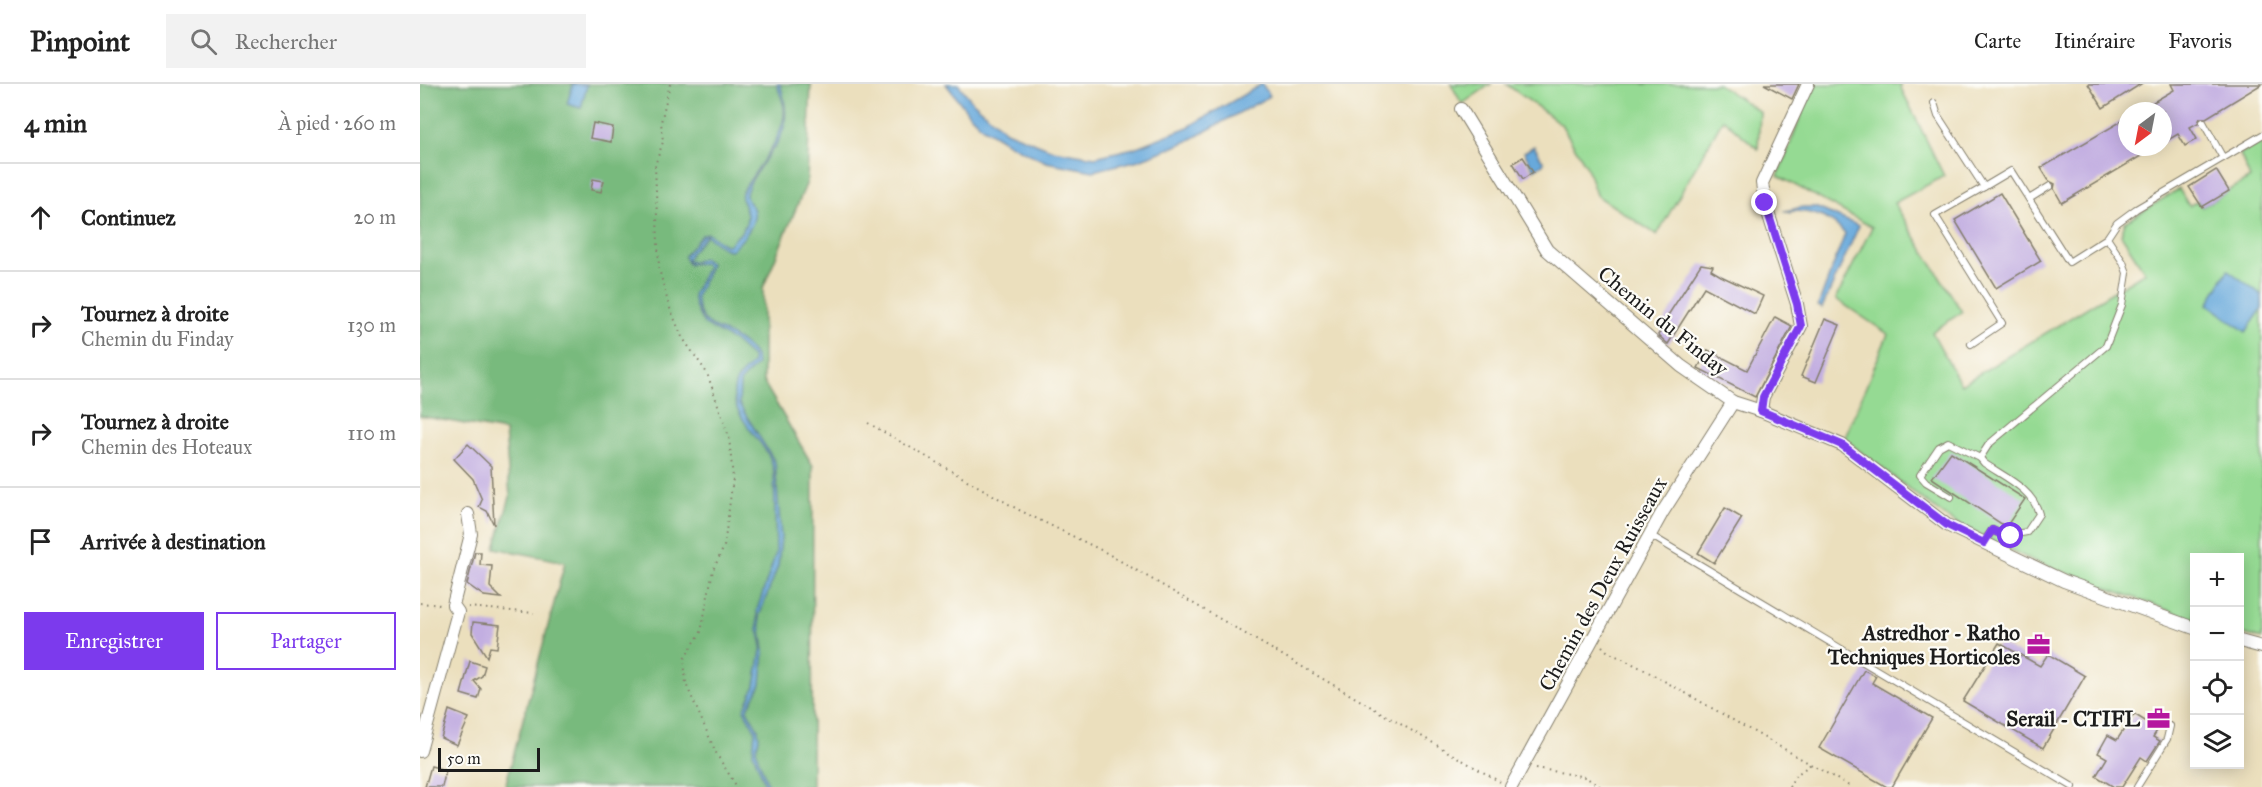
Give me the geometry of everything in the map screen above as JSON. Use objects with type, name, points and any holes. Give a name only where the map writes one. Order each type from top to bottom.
[{"type":"street","points":[[1761,411],[1763,397],[1801,326],[1797,304],[1765,203],[1762,183],[1808,84]]},
{"type":"street","name":"Chemin du Finday","points":[[1461,108],[1547,250],[1681,366],[1733,402],[1761,411],[1842,445],[1947,525],[2064,581],[2190,627]]},
{"type":"street","name":"Chemin des Deux Ruisseaux","points":[[1513,784],[1650,535],[1704,445],[1733,402]]},
{"type":"street","points":[[420,751],[458,612],[453,605],[471,534],[468,514]]},
{"type":"street","points":[[2244,642],[2262,647]]},
{"type":"lane","points":[[1934,103],[1938,116],[1984,187]]},
{"type":"lane","points":[[2203,122],[2223,158]]},
{"type":"lane","points":[[1971,344],[2002,323],[1935,215],[2012,171],[2068,262],[2107,238],[2117,223],[2136,208],[2262,135]]},
{"type":"lane","points":[[2029,199],[2050,186]]},
{"type":"lane","points":[[1980,458],[1989,444],[2106,346],[2122,305],[2127,273],[2123,262],[2107,238]]},
{"type":"lane","points":[[1951,497],[1926,482],[1920,475],[1939,447],[1948,442],[1980,458],[2024,490],[2036,502],[2039,514],[2027,532],[2005,536],[1992,530],[1984,543]]},
{"type":"lane","points":[[1650,535],[2073,787]]},
{"type":"lane","points":[[2137,787],[2167,740],[2170,726]]},
{"type":"path","points":[[670,84],[661,122],[663,142],[655,165],[659,269],[669,306],[682,337],[707,373],[729,437],[734,478],[724,547],[713,570],[701,632],[684,659],[686,684],[717,755],[736,787]]},
{"type":"path","points":[[868,423],[1017,508],[1105,552],[1499,783],[1513,784]]},
{"type":"path","points":[[470,607],[534,612]]},
{"type":"path","points":[[1594,638],[1608,652],[1643,669],[1851,787]]},
{"type":"path","points":[[1525,763],[1554,772],[1585,777],[1601,787]]},
{"type":"path","points":[[1789,787],[1795,776],[1811,764]]},
{"type":"green space","points":[[420,84],[811,84],[807,182],[763,288],[763,381],[813,466],[812,787],[505,787],[565,562],[495,548],[510,497],[505,431],[420,416]]},
{"type":"green space","points":[[1451,84],[1491,84],[1462,104]]},
{"type":"green space","points":[[1506,84],[1718,84],[1760,112],[1758,149],[1723,119],[1657,235],[1596,195],[1587,167],[1561,124]]},
{"type":"green space","points":[[1816,84],[1901,84],[1944,176],[1894,203],[1962,312],[1932,332],[1961,385],[2145,272],[2121,235],[2125,222],[2179,189],[2189,206],[2197,201],[2202,207],[2250,178],[2240,154],[2262,141],[2262,639],[2244,634],[2244,553],[2190,553],[2190,619],[2031,560],[1950,520],[1844,439],[1888,334],[1836,299],[1872,227],[1778,176],[1804,108]]},
{"type":"water","points":[[573,84],[587,85],[581,108],[567,104]]},
{"type":"water","points":[[777,84],[780,84],[785,103],[785,119],[783,131],[754,175],[747,190],[747,199],[754,211],[751,227],[731,250],[725,249],[706,235],[687,261],[694,262],[703,258],[711,264],[696,297],[702,318],[711,326],[745,345],[754,354],[757,365],[740,383],[739,404],[775,462],[781,537],[778,566],[759,616],[764,651],[761,684],[747,710],[758,729],[759,739],[756,749],[769,787],[766,787],[753,752],[755,730],[744,710],[755,686],[762,645],[757,610],[776,553],[774,472],[770,458],[743,420],[734,399],[734,388],[739,377],[753,363],[752,357],[734,341],[705,325],[695,306],[693,295],[707,267],[705,263],[688,264],[684,256],[702,235],[708,233],[728,245],[745,226],[747,216],[742,192],[776,140],[784,118],[783,104]]},
{"type":"water","points":[[946,84],[958,84],[972,101],[1006,131],[1053,150],[1095,157],[1134,148],[1188,127],[1262,84],[1270,96],[1186,142],[1139,160],[1093,171],[1046,162],[1011,145],[983,128]]},
{"type":"water","points":[[1534,146],[1544,163],[1534,170],[1524,152]]},
{"type":"water","points":[[1815,207],[1859,226],[1822,308],[1818,306],[1845,234],[1834,223],[1821,216],[1807,212],[1785,211]]},
{"type":"water","points":[[2228,270],[2262,295],[2262,309],[2246,332],[2208,304]]},
{"type":"building","points":[[1764,84],[1799,84],[1792,99]]},
{"type":"building","points":[[2088,84],[2141,84],[2103,108]]},
{"type":"building","points":[[2171,84],[2262,84],[2206,118],[2200,118],[2198,123],[2190,127],[2197,139],[2185,146],[2178,134],[2172,138],[2172,102],[2153,102],[2174,90]]},
{"type":"building","points":[[593,123],[613,127],[611,142],[590,138]]},
{"type":"building","points":[[2118,123],[2118,156],[2141,156],[2062,203],[2054,189],[2055,184],[2049,181],[2041,168]]},
{"type":"building","points":[[1523,157],[1533,172],[1523,179],[1513,163]]},
{"type":"building","points":[[2216,170],[2229,191],[2202,207],[2189,187]]},
{"type":"building","points":[[593,179],[604,181],[601,192],[591,190]]},
{"type":"building","points":[[2000,193],[2041,261],[1996,288],[1955,220]]},
{"type":"building","points":[[1701,264],[1713,266],[1711,270],[1721,276],[1763,296],[1755,314],[1704,287],[1668,344],[1658,335],[1665,325],[1663,323]]},
{"type":"building","points":[[1775,317],[1792,326],[1755,397],[1698,368],[1708,350],[1747,370]]},
{"type":"building","points":[[1825,319],[1840,325],[1816,382],[1801,376]]},
{"type":"building","points":[[468,444],[491,466],[494,525],[487,511],[479,507],[482,500],[473,479],[454,459]]},
{"type":"building","points":[[1951,452],[2025,499],[2006,527],[1932,478]]},
{"type":"building","points":[[1725,508],[1742,518],[1714,563],[1698,553]]},
{"type":"building","points":[[475,552],[481,552],[480,565],[492,566],[490,587],[501,598],[484,596],[467,584]]},
{"type":"building","points":[[473,622],[500,625],[497,648],[490,647],[487,657],[472,633]]},
{"type":"building","points":[[1999,643],[2040,666],[2048,654],[2085,676],[2043,748],[1963,701]]},
{"type":"building","points":[[470,661],[485,666],[482,676],[474,681],[481,689],[478,699],[461,694]]},
{"type":"building","points":[[1864,670],[1876,676],[1872,683],[1932,718],[1892,787],[1887,787],[1819,748]]},
{"type":"building","points":[[449,710],[469,718],[457,745],[441,738]]},
{"type":"building","points":[[2134,714],[2158,729],[2153,737],[2160,741],[2147,761],[2141,757],[2122,787],[2114,787],[2096,776],[2107,758],[2098,753],[2108,735],[2117,740]]},
{"type":"building","points":[[431,766],[446,770],[442,787],[425,787]]},
{"type":"place","name":"Astredhor - Ratho Techniques Horticoles","points":[[2038,645]]},
{"type":"place","name":"Serail - CTIFL","points":[[2158,719]]},
{"type":"route","points":[[1765,203],[1797,304],[1801,326],[1763,397],[1761,411],[1842,445],[1947,525],[1984,543],[1992,530],[2005,536],[2011,536]]}]
